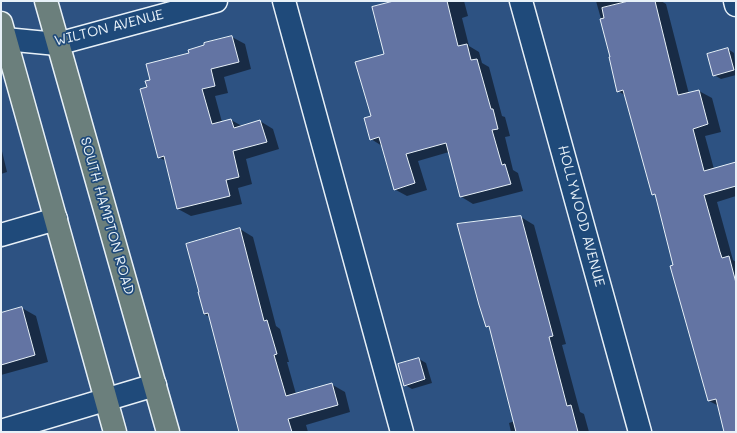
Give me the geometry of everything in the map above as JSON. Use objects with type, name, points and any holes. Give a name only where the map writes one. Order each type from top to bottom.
[{"type":"main road","name":"SOUTH HAMPTON ROAD","points":[[46,1],[168,432]]},
{"type":"main road","points":[[2,34],[56,219],[115,432]]},
{"type":"street","name":"WILTON AVENUE","points":[[2,34],[57,44],[216,1]]},
{"type":"street","points":[[284,1],[402,432]]},
{"type":"street","name":"HOLLYWOOD AVENUE","points":[[521,1],[640,432]]},
{"type":"street","points":[[735,1],[736,5]]},
{"type":"street","points":[[1,235],[56,219]]},
{"type":"street","points":[[1,430],[155,385]]},
{"type":"building","points":[[394,1],[447,1],[458,46],[467,44],[471,60],[477,59],[498,129],[492,130],[502,165],[505,164],[511,184],[460,197],[446,143],[406,154],[415,183],[394,190],[379,137],[370,140],[364,118],[371,116],[355,62],[384,54],[372,7]]},
{"type":"building","points":[[629,1],[655,1],[678,95],[699,90],[708,124],[693,129],[704,171],[736,162],[736,186],[704,195],[722,258],[729,256],[736,283],[736,432],[724,432],[716,399],[708,401],[670,266],[673,265],[655,194],[652,195],[623,90],[617,92],[600,19],[604,18],[602,8]]},
{"type":"building","points":[[232,36],[239,62],[211,69],[215,86],[202,89],[212,124],[231,119],[234,128],[260,120],[267,142],[233,151],[239,177],[226,180],[230,196],[177,209],[164,156],[158,158],[140,89],[147,87],[145,81],[150,80],[146,64],[189,53],[188,50],[204,45],[204,43]]},
{"type":"building","points":[[728,48],[734,70],[713,76],[707,54]]},
{"type":"building","points":[[521,216],[553,336],[549,337],[567,406],[571,405],[578,432],[516,432],[489,326],[486,327],[479,305],[457,224]]},
{"type":"building","points":[[240,228],[264,321],[267,320],[277,354],[274,355],[286,396],[332,383],[338,405],[288,419],[292,432],[239,432],[208,313],[204,314],[198,292],[186,244]]},
{"type":"building","points":[[22,307],[35,355],[1,365],[1,313]]},
{"type":"building","points":[[419,358],[425,379],[404,386],[398,364]]}]
